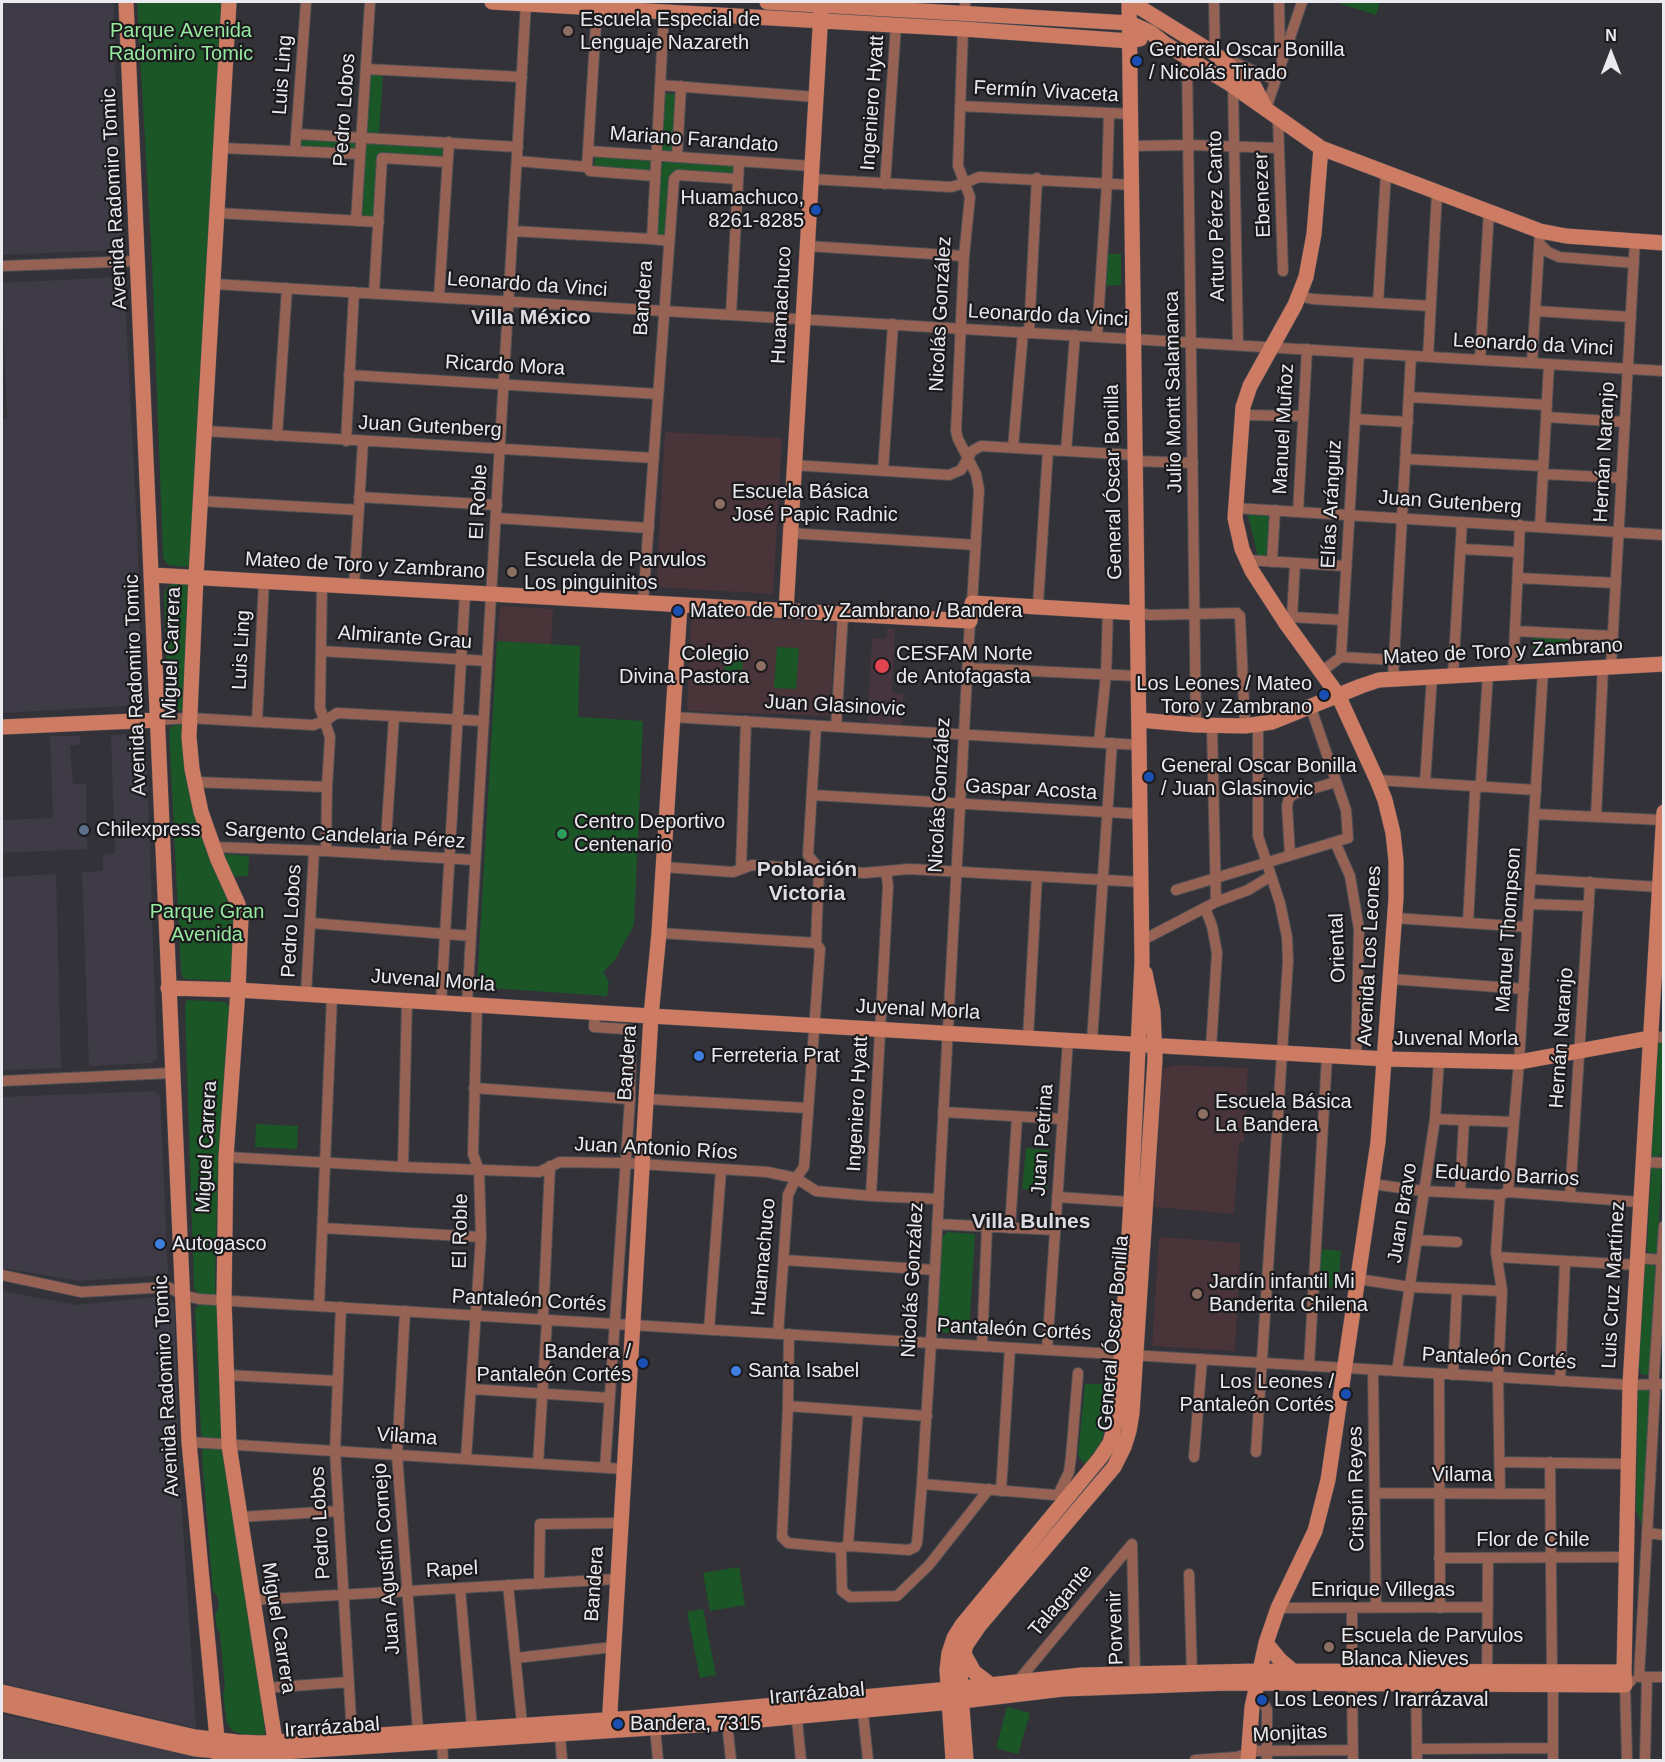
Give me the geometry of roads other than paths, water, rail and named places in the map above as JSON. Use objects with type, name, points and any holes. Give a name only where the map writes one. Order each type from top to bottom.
[{"type":"street","name":"Avenida Radomiro Tomic","points":[[126,2],[189,1442],[218,1751]]},
{"type":"street","points":[[196,577],[230,2]]},
{"type":"street","name":"Luis Ling","points":[[296,151],[306,2]]},
{"type":"street","name":"Pedro Lobos","points":[[356,221],[370,2]]},
{"type":"street","points":[[492,2],[896,25],[965,15],[1130,41],[1142,39],[1164,43]]},
{"type":"street","points":[[766,2],[821,3],[965,15],[1130,23],[1150,32],[1233,86],[1321,148],[1489,210],[1539,237],[1566,236],[1664,243]]},
{"type":"street","points":[[1130,2],[1215,54],[1254,86],[1272,114]]},
{"type":"street","name":"General Óscar Bonilla","points":[[953,1761],[955,1695],[963,1652],[979,1626],[1114,1467],[1124,1447],[1132,1413],[1129,1355],[1131,1202],[1142,961],[1130,2]]},
{"type":"street","points":[[1214,2],[1215,54]]},
{"type":"street","points":[[1279,2],[1281,64]]},
{"type":"street","name":"Ebenezer","points":[[1283,271],[1279,148],[1272,114],[1275,80],[1302,2]]},
{"type":"street","name":"El Roble","points":[[466,1459],[481,1238],[479,1170],[473,1154],[471,936],[526,3]]},
{"type":"street","name":"Huamachuco","points":[[786,611],[821,3]]},
{"type":"street","points":[[588,151],[597,8]]},
{"type":"street","name":"Bandera","points":[[643,603],[669,241],[652,239],[664,12]]},
{"type":"street","name":"Nicolás González","points":[[915,1547],[927,1416],[979,490],[976,474],[956,431],[964,256],[970,197],[958,166],[965,15]]},
{"type":"street","name":"Ingeniero Hyatt","points":[[885,184],[896,25]]},
{"type":"street","points":[[1215,54],[1275,80]]},
{"type":"street","name":"Julio Montt Salamanca","points":[[1187,58],[1196,725]]},
{"type":"street","points":[[366,69],[522,77]]},
{"type":"street","points":[[660,85],[816,97]]},
{"type":"street","name":"Arturo Pérez Canto","points":[[1233,86],[1238,345]]},
{"type":"street","points":[[677,157],[681,87]]},
{"type":"street","name":"Fermín Vivaceta","points":[[960,106],[1131,114]]},
{"type":"street","points":[[1097,336],[1109,113]]},
{"type":"street","points":[[297,134],[518,147]]},
{"type":"street","points":[[439,297],[449,142]]},
{"type":"street","points":[[1131,146],[1279,148]]},
{"type":"street","points":[[221,148],[360,154]]},
{"type":"street","name":"Avenida Los Leones","points":[[1248,1757],[1266,1643],[1278,1608],[1315,1532],[1328,1480],[1381,1115],[1395,918],[1396,861],[1385,800],[1338,695],[1246,560],[1239,537],[1235,508],[1242,415],[1250,386],[1300,296],[1312,251],[1321,148]]},
{"type":"street","name":"Mariano Farandato","points":[[587,167],[588,151],[739,161],[885,184],[951,187],[979,177],[1131,184]]},
{"type":"street","name":"Pedro Lobos","points":[[374,293],[382,158],[447,162]]},
{"type":"street","points":[[517,161],[587,167],[590,171],[655,176]]},
{"type":"street","points":[[730,315],[739,161]]},
{"type":"street","points":[[1378,303],[1386,173]]},
{"type":"street","points":[[669,241],[674,179],[678,175],[738,179]]},
{"type":"street","points":[[1013,448],[1026,332],[1037,178]]},
{"type":"street","points":[[1428,357],[1437,192]]},
{"type":"street","points":[[1480,360],[1489,210]]},
{"type":"street","points":[[218,213],[379,222]]},
{"type":"street","points":[[513,231],[652,239]]},
{"type":"street","points":[[1539,237],[1548,252],[1559,257],[1634,263]]},
{"type":"street","points":[[1532,363],[1539,237]]},
{"type":"street","name":"Hernán Naranjo","points":[[1596,817],[1607,667],[1613,636],[1635,240]]},
{"type":"street","points":[[807,246],[964,256]]},
{"type":"street","points":[[2,266],[139,261]]},
{"type":"street","name":"Leonardo da Vinci","points":[[214,284],[1664,371]]},
{"type":"street","points":[[277,436],[287,288]]},
{"type":"street","points":[[346,441],[354,292]]},
{"type":"street","points":[[1300,296],[1312,299],[1431,306]]},
{"type":"street","points":[[1535,311],[1631,317]]},
{"type":"street","points":[[883,471],[892,324]]},
{"type":"street","points":[[1066,451],[1075,335]]},
{"type":"street","name":"Manuel Muñoz","points":[[1298,512],[1307,349]]},
{"type":"street","name":"Elías Aránguiz","points":[[1341,657],[1359,352]]},
{"type":"street","points":[[1394,678],[1411,356]]},
{"type":"street","points":[[1540,527],[1549,364]]},
{"type":"street","name":"Ricardo Mora","points":[[349,375],[658,394]]},
{"type":"street","points":[[1409,398],[1547,405]]},
{"type":"street","points":[[1242,415],[1303,416]]},
{"type":"street","points":[[1546,417],[1625,422]]},
{"type":"street","points":[[1355,419],[1408,422]]},
{"type":"street","name":"Juan Gutenberg","points":[[205,431],[654,458]]},
{"type":"street","points":[[354,586],[363,442]]},
{"type":"street","points":[[794,465],[953,474],[961,470],[974,448],[981,446],[1066,451],[1193,463]]},
{"type":"street","points":[[1038,605],[1048,450]]},
{"type":"street","points":[[1406,459],[1622,478]]},
{"type":"street","points":[[359,497],[497,505]]},
{"type":"street","points":[[200,501],[359,510]]},
{"type":"street","name":"Juan Gutenberg","points":[[1235,508],[1664,535]]},
{"type":"street","points":[[1272,562],[1275,510]]},
{"type":"street","points":[[496,518],[649,528]]},
{"type":"street","points":[[1453,675],[1462,522]]},
{"type":"street","points":[[1513,672],[1520,525]]},
{"type":"street","points":[[789,533],[976,545]]},
{"type":"street","points":[[1461,549],[1519,552]]},
{"type":"street","points":[[1246,560],[1346,566]]},
{"type":"street","points":[[1295,563],[1288,619],[1343,620]]},
{"type":"street","name":"Mateo de Toro y Zambrano","points":[[152,575],[970,621]]},
{"type":"street","name":"Miguel Carrera","points":[[196,577],[189,718],[190,754],[201,812],[240,911],[242,925],[226,1157],[224,1300],[229,1445],[276,1752]]},
{"type":"street","points":[[1518,578],[1616,583]]},
{"type":"street","name":"Luis Ling","points":[[257,721],[264,581]]},
{"type":"street","name":"Pedro Lobos","points":[[322,584],[320,708],[330,737],[326,851]]},
{"type":"street","points":[[441,1003],[465,593]]},
{"type":"street","points":[[972,603],[1038,605],[1137,612],[1150,615],[1237,613],[1240,616],[1252,726],[1258,830],[1260,844],[1282,909],[1287,949],[1256,1452]]},
{"type":"street","name":"Bandera","points":[[609,1725],[651,1017],[659,933],[680,605]]},
{"type":"street","points":[[1099,742],[1106,674],[1108,610]]},
{"type":"street","points":[[836,727],[843,614]]},
{"type":"street","name":"Mateo de Toro y Zambrano","points":[[1515,630],[1613,636]]},
{"type":"street","name":"Almirante Grau","points":[[321,651],[487,661]]},
{"type":"street","points":[[1322,671],[1341,657]]},
{"type":"street","name":"Mateo de Toro y Zambrano","points":[[1341,657],[1394,660]]},
{"type":"street","name":"Mateo de Toro y Zambrano","points":[[1138,720],[1212,726],[1252,726],[1272,722],[1311,708],[1372,682],[1394,678],[1664,664]]},
{"type":"street","points":[[968,668],[1138,676]]},
{"type":"street","name":"Manuel Thompson","points":[[1500,1494],[1498,1377],[1502,1291],[1497,1257],[1519,1062],[1543,670]]},
{"type":"street","points":[[1468,923],[1474,792],[1481,781],[1488,673]]},
{"type":"street","points":[[1425,783],[1432,676]]},
{"type":"street","points":[[1176,890],[1348,838],[1346,810],[1311,708]]},
{"type":"street","points":[[2,727],[189,718],[313,725],[337,713],[484,721]]},
{"type":"street","points":[[385,855],[394,717]]},
{"type":"street","name":"Juan Glasinovic","points":[[672,717],[1139,745]]},
{"type":"street","points":[[741,869],[746,721]]},
{"type":"street","name":"Huamachuco","points":[[816,726],[808,855],[819,869],[816,943],[820,948],[804,1167],[788,1195],[784,1260],[784,1334],[788,1406],[782,1537],[788,1543],[844,1547]]},
{"type":"street","points":[[1212,726],[1216,902]]},
{"type":"street","points":[[1092,1041],[1112,743]]},
{"type":"street","points":[[1377,780],[1536,790]]},
{"type":"street","points":[[194,782],[327,787]]},
{"type":"street","points":[[1290,855],[1287,806],[1289,798],[1294,794],[1336,782]]},
{"type":"street","name":"Gaspar Acosta","points":[[812,795],[1140,814]]},
{"type":"street","name":"Luis Cruz Martínez","points":[[1627,1761],[1625,1678],[1630,1385],[1643,1162],[1657,1037],[1659,886],[1664,812]]},
{"type":"street","points":[[1534,814],[1663,820]]},
{"type":"street","name":"Oriental","points":[[1335,842],[1350,876],[1359,929],[1356,1058]]},
{"type":"street","name":"Sargento Candelaria Pérez","points":[[213,847],[475,860]]},
{"type":"street","name":"Pedro Lobos","points":[[306,994],[314,851]]},
{"type":"street","points":[[663,867],[733,872],[752,865],[864,873],[909,869],[1141,882]]},
{"type":"street","name":"Ingeniero Hyatt","points":[[871,1196],[888,886],[886,871]]},
{"type":"street","points":[[1028,1038],[1037,876]]},
{"type":"street","points":[[1141,940],[1216,902],[1248,890],[1271,876]]},
{"type":"street","points":[[1530,879],[1659,886]]},
{"type":"street","name":"Hernán Naranjo","points":[[1570,1197],[1590,882]]},
{"type":"street","points":[[1529,904],[1589,906]]},
{"type":"street","points":[[1205,908],[1212,926],[1216,953],[1211,1048]]},
{"type":"street","points":[[1395,918],[1527,927]]},
{"type":"street","points":[[311,923],[471,936]]},
{"type":"street","points":[[659,933],[816,943]]},
{"type":"street","name":"General Óscar Bonilla","points":[[966,1761],[949,1653],[958,1631],[1063,1496],[1110,1443],[1118,1412],[1129,1355],[1155,1045],[1152,1002],[1142,961]]},
{"type":"street","points":[[1391,979],[1524,988]]},
{"type":"street","name":"Juvenal Morla","points":[[168,988],[238,990],[651,1017],[1386,1059],[1519,1062],[1657,1037]]},
{"type":"street","points":[[319,1306],[332,996]]},
{"type":"street","points":[[403,1167],[407,1001]]},
{"type":"street","name":"Bandera","points":[[595,1013],[594,1027],[630,1030],[630,1099],[605,1468]]},
{"type":"street","name":"Juan Petrina","points":[[1047,1350],[1068,1040]]},
{"type":"street","points":[[1309,1366],[1328,1056]]},
{"type":"street","name":"Juan Bravo","points":[[1397,1371],[1435,1119],[1440,1060]]},
{"type":"street","points":[[2,1081],[172,1072]]},
{"type":"street","points":[[474,1088],[630,1099]]},
{"type":"street","points":[[646,1099],[807,1108]]},
{"type":"street","points":[[943,1112],[1063,1119]]},
{"type":"street","points":[[1010,1228],[1017,1116]]},
{"type":"street","points":[[1435,1119],[1514,1122]]},
{"type":"street","points":[[1460,1193],[1464,1120]]},
{"type":"street","name":"Juan Antonio Ríos","points":[[226,1157],[539,1172],[560,1162],[625,1163],[767,1172],[796,1178],[816,1191],[938,1199]]},
{"type":"street","points":[[1643,1162],[1664,1163]]},
{"type":"street","points":[[538,1463],[543,1394],[550,1166]]},
{"type":"street","points":[[709,1330],[721,1170]]},
{"type":"street","name":"Eduardo Barrios","points":[[1372,1184],[1424,1191],[1640,1202]]},
{"type":"street","points":[[1058,1197],[1131,1202]]},
{"type":"street","points":[[937,1224],[1055,1230]]},
{"type":"street","points":[[1645,1761],[1643,1677],[1647,1533],[1659,1384],[1664,1226]]},
{"type":"street","points":[[982,1346],[987,1227]]},
{"type":"street","points":[[322,1228],[481,1238]]},
{"type":"street","points":[[1417,1240],[1457,1242]]},
{"type":"street","points":[[1497,1257],[1565,1261],[1662,1260]]},
{"type":"street","points":[[784,1260],[935,1270]]},
{"type":"street","points":[[1560,1381],[1565,1261]]},
{"type":"street","name":"Pantaleón Cortés","points":[[2,1275],[81,1292],[162,1287],[171,1288],[183,1295],[199,1299],[1453,1375],[1630,1385],[1659,1384]]},
{"type":"street","points":[[1358,1280],[1410,1287],[1502,1291]]},
{"type":"street","points":[[1453,1375],[1456,1289]]},
{"type":"street","name":"Pedro Lobos","points":[[341,1307],[335,1451],[353,1748]]},
{"type":"street","name":"Juan Agustín Cornejo","points":[[405,1311],[397,1455],[418,1731]]},
{"type":"street","points":[[1001,1491],[1010,1348]]},
{"type":"street","points":[[1194,1457],[1202,1359]]},
{"type":"street","name":"Crispín Reyes","points":[[1373,1370],[1376,1608]]},
{"type":"street","name":"General Óscar Bonilla","points":[[1063,1496],[1071,1457],[1078,1373]]},
{"type":"street","points":[[1439,1374],[1440,1608]]},
{"type":"street","points":[[227,1375],[338,1381]]},
{"type":"street","points":[[471,1389],[610,1398]]},
{"type":"street","points":[[788,1406],[927,1416]]},
{"type":"street","points":[[858,1411],[844,1547],[842,1591],[850,1597],[897,1596],[929,1565],[989,1490]]},
{"type":"street","name":"Vilama","points":[[189,1442],[624,1469]]},
{"type":"street","name":"Vilama","points":[[1500,1462],[1628,1464]]},
{"type":"street","points":[[1550,1462],[1553,1761]]},
{"type":"street","points":[[922,1484],[1063,1496],[1092,1494]]},
{"type":"street","name":"Vilama","points":[[1375,1493],[1550,1494]]},
{"type":"street","points":[[1063,1496],[1071,1519]]},
{"type":"street","points":[[240,1517],[338,1511]]},
{"type":"street","name":"Bandera","points":[[539,1584],[540,1524],[620,1523]]},
{"type":"street","points":[[1647,1533],[1664,1535]]},
{"type":"street","name":"Porvenir","points":[[1131,1544],[1135,1675]]},
{"type":"street","name":"Talagante","points":[[1018,1681],[1131,1544]]},
{"type":"street","points":[[844,1547],[909,1550],[915,1547],[929,1565]]},
{"type":"street","name":"Flor de Chile","points":[[1440,1558],[1626,1557]]},
{"type":"street","points":[[1487,1678],[1488,1558]]},
{"type":"street","points":[[1188,1574],[1192,1674]]},
{"type":"street","name":"Rapel","points":[[252,1600],[617,1579]]},
{"type":"street","points":[[508,1585],[522,1724]]},
{"type":"street","points":[[460,1588],[472,1728]]},
{"type":"street","name":"Enrique Villegas","points":[[1278,1608],[1488,1607]]},
{"type":"street","points":[[1352,1608],[1352,1662]]},
{"type":"street","points":[[1266,1643],[1293,1671]]},
{"type":"street","name":"Bandera","points":[[516,1658],[613,1647]]},
{"type":"street","points":[[963,1652],[974,1672],[991,1685]]},
{"type":"street","name":"Irarrázabal","points":[[1258,1693],[1293,1671],[1416,1678],[1664,1677]]},
{"type":"street","name":"Irarrázabal","points":[[955,1695],[991,1685],[1082,1675],[1192,1674],[1258,1693],[1416,1678]]},
{"type":"street","points":[[1416,1678],[1417,1761]]},
{"type":"street","points":[[266,1688],[348,1682]]},
{"type":"street","points":[[1227,1683],[1242,1694],[1258,1693]]},
{"type":"street","name":"Irarrázabal","points":[[2,1704],[195,1749],[252,1754],[561,1735],[634,1718],[796,1710],[955,1695],[1227,1683],[1258,1693]]},
{"type":"street","points":[[1352,1683],[1353,1755]]},
{"type":"street","points":[[610,1688],[622,1707],[634,1718]]},
{"type":"street","name":"Irarrázabal","points":[[2,1692],[195,1737],[218,1751]]},
{"type":"street","name":"Avenida Los Leones","points":[[1258,1693],[1267,1755]]},
{"type":"street","points":[[862,1704],[868,1761]]},
{"type":"street","points":[[796,1710],[801,1761]]},
{"type":"street","name":"Irarrázabal","points":[[353,1748],[418,1731],[522,1724],[655,1728],[727,1723],[796,1710]]},
{"type":"street","points":[[727,1723],[731,1761]]},
{"type":"street","points":[[655,1728],[658,1761]]},
{"type":"street","points":[[561,1735],[562,1761]]},
{"type":"street","points":[[442,1742],[443,1761]]},
{"type":"street","points":[[1480,1748],[1480,1761]]},
{"type":"street","points":[[1417,1749],[1553,1748]]},
{"type":"street","name":"Monjitas","points":[[1195,1761],[1267,1755],[1353,1755]]},
{"type":"place","name":"Escuela Especial de Lenguaje Nazareth","points":[[568,31]]},
{"type":"place","name":"General Oscar Bonilla / Nicolás Tirado","points":[[1137,61]]},
{"type":"place","name":"Huamachuco, 8261-8285","points":[[816,210]]},
{"type":"place","name":"Escuela Básica José Papic Radnic","points":[[720,504]]},
{"type":"place","name":"Escuela de Parvulos Los pinguinitos","points":[[512,572]]},
{"type":"place","name":"Mateo de Toro y Zambrano / Bandera","points":[[678,611]]},
{"type":"place","name":"Colegio Divina Pastora","points":[[761,666]]},
{"type":"place","name":"CESFAM Norte de Antofagasta","points":[[882,666]]},
{"type":"place","name":"Los Leones / Mateo Toro y Zambrano","points":[[1324,695]]},
{"type":"place","name":"General Oscar Bonilla / Juan Glasinovic","points":[[1149,777]]},
{"type":"place","name":"Chilexpress","points":[[84,830]]},
{"type":"place","name":"Centro Deportivo Centenario","points":[[562,834]]},
{"type":"place","name":"Ferreteria Prat","points":[[699,1056]]},
{"type":"place","name":"Escuela Básica La Bandera","points":[[1203,1114]]},
{"type":"place","name":"Autogasco","points":[[160,1244]]},
{"type":"place","name":"Jardín infantil Mi Banderita Chilena","points":[[1197,1294]]},
{"type":"place","name":"Bandera / Pantaleón Cortés","points":[[643,1363]]},
{"type":"place","name":"Santa Isabel","points":[[736,1371]]},
{"type":"place","name":"Los Leones / Pantaleón Cortés","points":[[1346,1394]]},
{"type":"place","name":"Escuela de Parvulos Blanca Nieves","points":[[1329,1647]]},
{"type":"place","name":"Los Leones / Irarrázaval","points":[[1262,1700]]},
{"type":"place","name":"Bandera, 7315","points":[[618,1724]]},
{"type":"district","name":"Villa México","points":[[531,318]]},
{"type":"district","name":"Población Victoria","points":[[807,882]]},
{"type":"district","name":"Villa Bulnes","points":[[1031,1222]]},
{"type":"park label","name":"Parque Avenida Radomiro Tomic","points":[[181,42]]},
{"type":"park label","name":"Parque Gran Avenida","points":[[207,924]]}]
